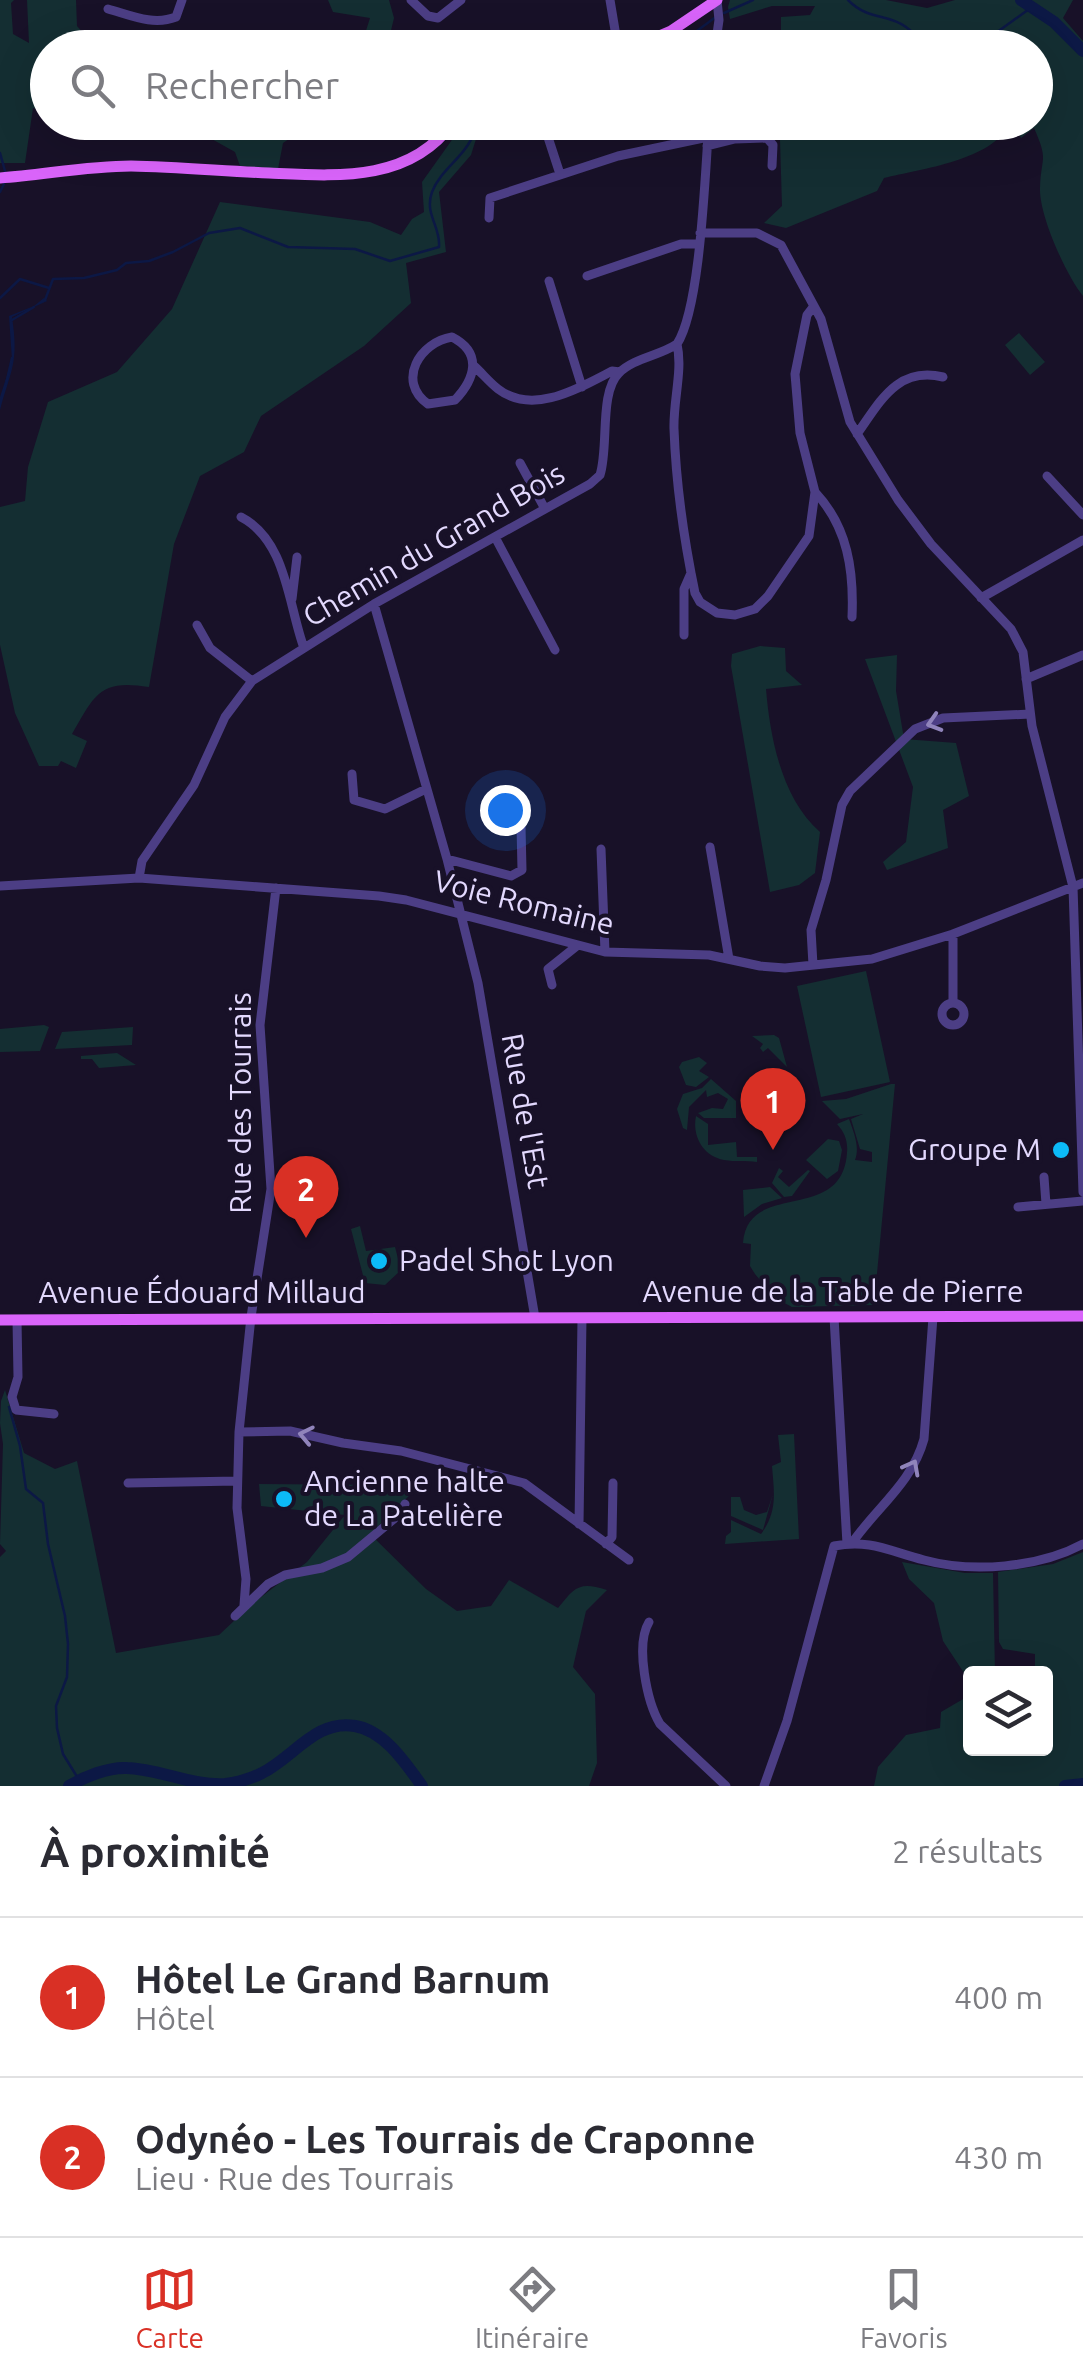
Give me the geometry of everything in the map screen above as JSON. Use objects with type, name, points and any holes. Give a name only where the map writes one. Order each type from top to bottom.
[{"type":"main road","points":[[672,30],[718,8]]},
{"type":"main road","points":[[4,178],[115,166],[354,175],[398,165],[438,140]]},
{"type":"main road","name":"Avenue de la Table de Pierre","points":[[464,1318],[1083,1316]]},
{"type":"main road","name":"Avenue Édouard Millaud","points":[[0,1320],[464,1318]]},
{"type":"street","points":[[108,9],[153,21],[171,20],[182,0]]},
{"type":"street","points":[[411,0],[428,16],[438,18],[461,0]]},
{"type":"street","points":[[610,0],[615,30]]},
{"type":"street","points":[[550,140],[560,174]]},
{"type":"street","points":[[489,218],[490,198],[560,174],[618,156],[736,140]]},
{"type":"street","points":[[769,140],[773,145],[772,166]]},
{"type":"street","points":[[707,141],[688,315],[676,344],[680,357],[674,397],[674,441],[691,573],[696,593],[709,609],[736,615],[754,609],[768,596],[810,536],[815,492],[800,433],[796,385],[797,356],[807,315],[814,306]]},
{"type":"street","points":[[587,276],[699,239],[757,233],[781,245],[821,319],[850,422],[857,434],[931,544],[1011,629],[1023,652],[1030,714],[1078,885],[1083,1192]]},
{"type":"street","points":[[548,281],[582,386]]},
{"type":"street","points":[[474,366],[472,380],[455,400],[428,404],[419,398],[412,372],[424,350],[440,339],[452,338],[464,344],[474,366],[496,388],[524,400],[541,400],[582,386],[612,370],[620,372],[676,344]]},
{"type":"street","name":"Chemin du Grand Bois","points":[[139,878],[142,861],[194,784],[225,717],[252,681],[374,604],[600,475],[608,396],[620,372]]},
{"type":"street","points":[[857,434],[879,402],[902,379],[930,374],[943,377]]},
{"type":"street","points":[[520,463],[546,508]]},
{"type":"street","points":[[1048,476],[1083,514]]},
{"type":"street","points":[[815,492],[834,516],[846,549],[853,582],[852,617]]},
{"type":"street","points":[[241,518],[264,533],[292,600]]},
{"type":"street","points":[[495,536],[555,650]]},
{"type":"street","points":[[981,598],[1083,540]]},
{"type":"street","points":[[297,557],[292,600],[294,621],[304,648]]},
{"type":"street","points":[[684,636],[684,589],[691,573]]},
{"type":"street","name":"Rue de l'Est","points":[[374,604],[478,983],[536,1318]]},
{"type":"street","points":[[197,624],[210,648],[252,681]]},
{"type":"street","points":[[1026,679],[1083,655]]},
{"type":"street","points":[[813,965],[811,930],[842,805],[850,791],[915,729],[944,718],[1030,714]]},
{"type":"street","points":[[352,774],[354,800],[385,810],[426,788]]},
{"type":"street","points":[[446,859],[518,875],[522,870],[521,826]]},
{"type":"street","points":[[710,847],[729,959]]},
{"type":"street","points":[[601,849],[605,952]]},
{"type":"street","name":"Voie Romaine","points":[[0,886],[139,878],[406,900],[605,952],[710,955],[769,967],[872,959],[954,934],[1078,885]]},
{"type":"street","name":"Rue des Tourrais","points":[[244,1605],[246,1579],[237,1485],[251,1317],[271,1189],[260,1025],[276,888]]},
{"type":"street","points":[[953,1002],[954,934]]},
{"type":"street","points":[[552,985],[548,969],[578,946]]},
{"type":"street","points":[[1044,1176],[1046,1204]]},
{"type":"street","points":[[1018,1207],[1083,1201]]},
{"type":"street","points":[[834,1317],[849,1543]]},
{"type":"street","points":[[849,1543],[901,1487],[919,1458],[933,1317]]},
{"type":"street","points":[[579,1524],[582,1318]]},
{"type":"street","points":[[17,1320],[18,1376],[12,1396],[16,1410],[54,1414]]},
{"type":"street","points":[[240,1432],[290,1431],[342,1444],[372,1446],[524,1483],[629,1560]]},
{"type":"street","points":[[128,1483],[237,1485]]},
{"type":"street","points":[[606,1544],[612,1537],[614,1483]]},
{"type":"street","points":[[235,1616],[268,1584],[285,1575],[322,1568],[348,1557],[401,1513],[405,1504]]},
{"type":"street","points":[[764,1786],[787,1720],[834,1546],[870,1543],[927,1562],[962,1566],[1041,1559],[1083,1544]]},
{"type":"street","points":[[649,1622],[644,1629],[645,1676],[653,1713],[726,1786]]},
{"type":"street","points":[[708,1786],[717,1777]]},
{"type":"green space","points":[[0,0],[14,0],[13,34],[29,43],[27,0],[76,0],[80,30],[30,30],[30,129],[25,163],[0,163]]},
{"type":"green space","points":[[328,0],[389,0],[394,18],[391,30],[366,30],[370,18],[333,12]]},
{"type":"green space","points":[[730,0],[886,0],[927,8],[955,0],[1073,0],[1063,18],[1083,41],[1083,296],[1062,260],[1041,200],[1043,153],[1039,140],[1053,140],[1053,30],[781,30],[781,17],[810,15],[815,6],[772,6],[730,19]]},
{"type":"green space","points":[[214,140],[287,140],[283,143],[278,169],[240,166],[235,152]]},
{"type":"green space","points":[[452,140],[476,140],[471,155],[439,192],[446,252],[406,263],[411,303],[364,346],[261,416],[244,452],[200,476],[174,544],[149,687],[120,685],[101,692],[72,734],[87,741],[76,768],[61,761],[58,766],[39,766],[15,713],[0,645],[0,507],[25,501],[28,467],[48,402],[117,372],[172,309],[220,202],[370,222],[401,235],[412,219],[424,212],[422,182]]},
{"type":"green space","points":[[780,140],[996,140],[955,161],[884,178],[877,191],[786,228],[764,223],[782,206]]},
{"type":"green space","points":[[1019,333],[1045,362],[1030,375],[1005,345]]},
{"type":"green space","points":[[760,646],[785,648],[786,671],[802,685],[766,689],[768,708],[787,785],[820,832],[815,873],[799,885],[770,892],[731,666],[732,654]]},
{"type":"green space","points":[[897,655],[896,691],[904,739],[956,743],[969,796],[943,810],[948,848],[887,870],[883,862],[906,842],[913,787],[865,659]]},
{"type":"green space","points":[[866,971],[890,1082],[821,1097],[797,986]]},
{"type":"green space","points":[[49,1027],[40,1051],[0,1052],[0,1029]]},
{"type":"green space","points":[[133,1027],[132,1045],[55,1049],[62,1032]]},
{"type":"green space","points":[[752,1036],[779,1038],[787,1067],[768,1048],[763,1052],[763,1044]]},
{"type":"green space","points":[[117,1053],[136,1065],[99,1068],[92,1059],[81,1059],[81,1056]]},
{"type":"green space","points":[[699,1057],[707,1063],[699,1071],[709,1077],[696,1087],[686,1085],[679,1067],[682,1062]]},
{"type":"green space","points":[[711,1079],[736,1101],[736,1118],[704,1118],[698,1113],[723,1109],[728,1099],[718,1093],[707,1097],[706,1090],[689,1107],[687,1130],[683,1128],[677,1109],[683,1094],[702,1088]]},
{"type":"green space","points":[[895,1084],[874,1305],[792,1307],[775,1298],[750,1266],[751,1244],[743,1243],[749,1224],[761,1212],[829,1188],[841,1175],[847,1145],[837,1124],[849,1119],[857,1145],[855,1160],[872,1162],[872,1152],[860,1149],[851,1119],[863,1114],[840,1119],[822,1101],[846,1099]]},
{"type":"green space","points":[[696,1116],[708,1124],[708,1145],[736,1142],[737,1157],[757,1157],[757,1162],[724,1160],[710,1154],[697,1137]]},
{"type":"green space","points":[[828,1139],[839,1141],[842,1150],[838,1171],[827,1179],[806,1160]]},
{"type":"green space","points":[[779,1168],[783,1171],[778,1177],[789,1187],[810,1171],[792,1196],[784,1197],[772,1183]]},
{"type":"green space","points":[[770,1187],[782,1198],[762,1204],[744,1217],[743,1190]]},
{"type":"green space","name":"Padel Shot Lyon","points":[[360,1226],[366,1251],[395,1247],[401,1270],[385,1285],[365,1283],[351,1229]]},
{"type":"green space","points":[[5,1390],[24,1453],[55,1469],[77,1461],[116,1653],[219,1635],[307,1562],[345,1515],[261,1506],[259,1484],[386,1485],[415,1490],[370,1534],[426,1589],[457,1611],[491,1606],[509,1580],[558,1608],[578,1588],[607,1590],[586,1611],[573,1667],[595,1694],[597,1763],[589,1786],[0,1786],[0,1557],[6,1551],[0,1544],[0,1423]]},
{"type":"green space","points":[[794,1434],[799,1539],[725,1544],[731,1520],[761,1534],[774,1501],[772,1466],[781,1462],[778,1435]]},
{"type":"green space","points":[[773,1494],[763,1530],[731,1516],[731,1497],[740,1497],[744,1510],[756,1515],[767,1512]]},
{"type":"green space","points":[[1083,1552],[1083,1786],[874,1786],[878,1767],[906,1735],[940,1728],[941,1712],[963,1699],[963,1756],[1053,1756],[1053,1666],[1035,1666],[1035,1654],[1003,1649],[999,1642],[998,1572],[1053,1564]]},
{"type":"green space","points":[[902,1562],[965,1573],[993,1573],[995,1666],[963,1666],[963,1671],[943,1641],[934,1603],[909,1579]]},
{"type":"water","points":[[44,298],[47,301],[12,317],[14,356],[0,410],[0,397],[12,360],[9,316]]},
{"type":"waterway","points":[[724,13],[753,0]]},
{"type":"waterway","points":[[848,0],[863,11],[909,30]]},
{"type":"waterway","points":[[1021,0],[1054,22],[1083,51]]},
{"type":"waterway","points":[[1000,30],[1032,7]]},
{"type":"waterway","points":[[698,30],[717,16]]},
{"type":"waterway","points":[[45,300],[53,279],[84,278],[117,270],[126,263],[149,261],[173,252],[209,233],[240,228],[288,247],[355,249],[390,261],[439,247],[430,207],[432,192],[470,140]]},
{"type":"waterway","points":[[0,153],[5,171]]},
{"type":"waterway","points":[[0,192],[4,184]]},
{"type":"waterway","points":[[0,298],[20,279],[49,288]]},
{"type":"waterway","points":[[12,320],[34,307]]},
{"type":"waterway","points":[[6,384],[12,358]]},
{"type":"waterway","points":[[9,1407],[26,1489],[43,1503],[65,1616],[67,1677],[56,1706],[57,1728],[63,1754],[79,1780]]},
{"type":"waterway","points":[[69,1786],[96,1773],[120,1768],[200,1782],[234,1783],[262,1773],[317,1734],[341,1725],[376,1734],[422,1786]]},
{"type":"waterway","points":[[1065,1786],[1083,1784]]},
{"type":"place","name":"Hôtel Le Grand Barnum","points":[[773,1150]]},
{"type":"place","name":"Groupe M","points":[[1061,1150]]},
{"type":"place","name":"Odynéo - Les Tourrais de Craponne","points":[[306,1238]]},
{"type":"place","name":"Padel Shot Lyon","points":[[379,1261]]},
{"type":"place","name":"Ancienne halte de La Patelière","points":[[284,1499]]}]
